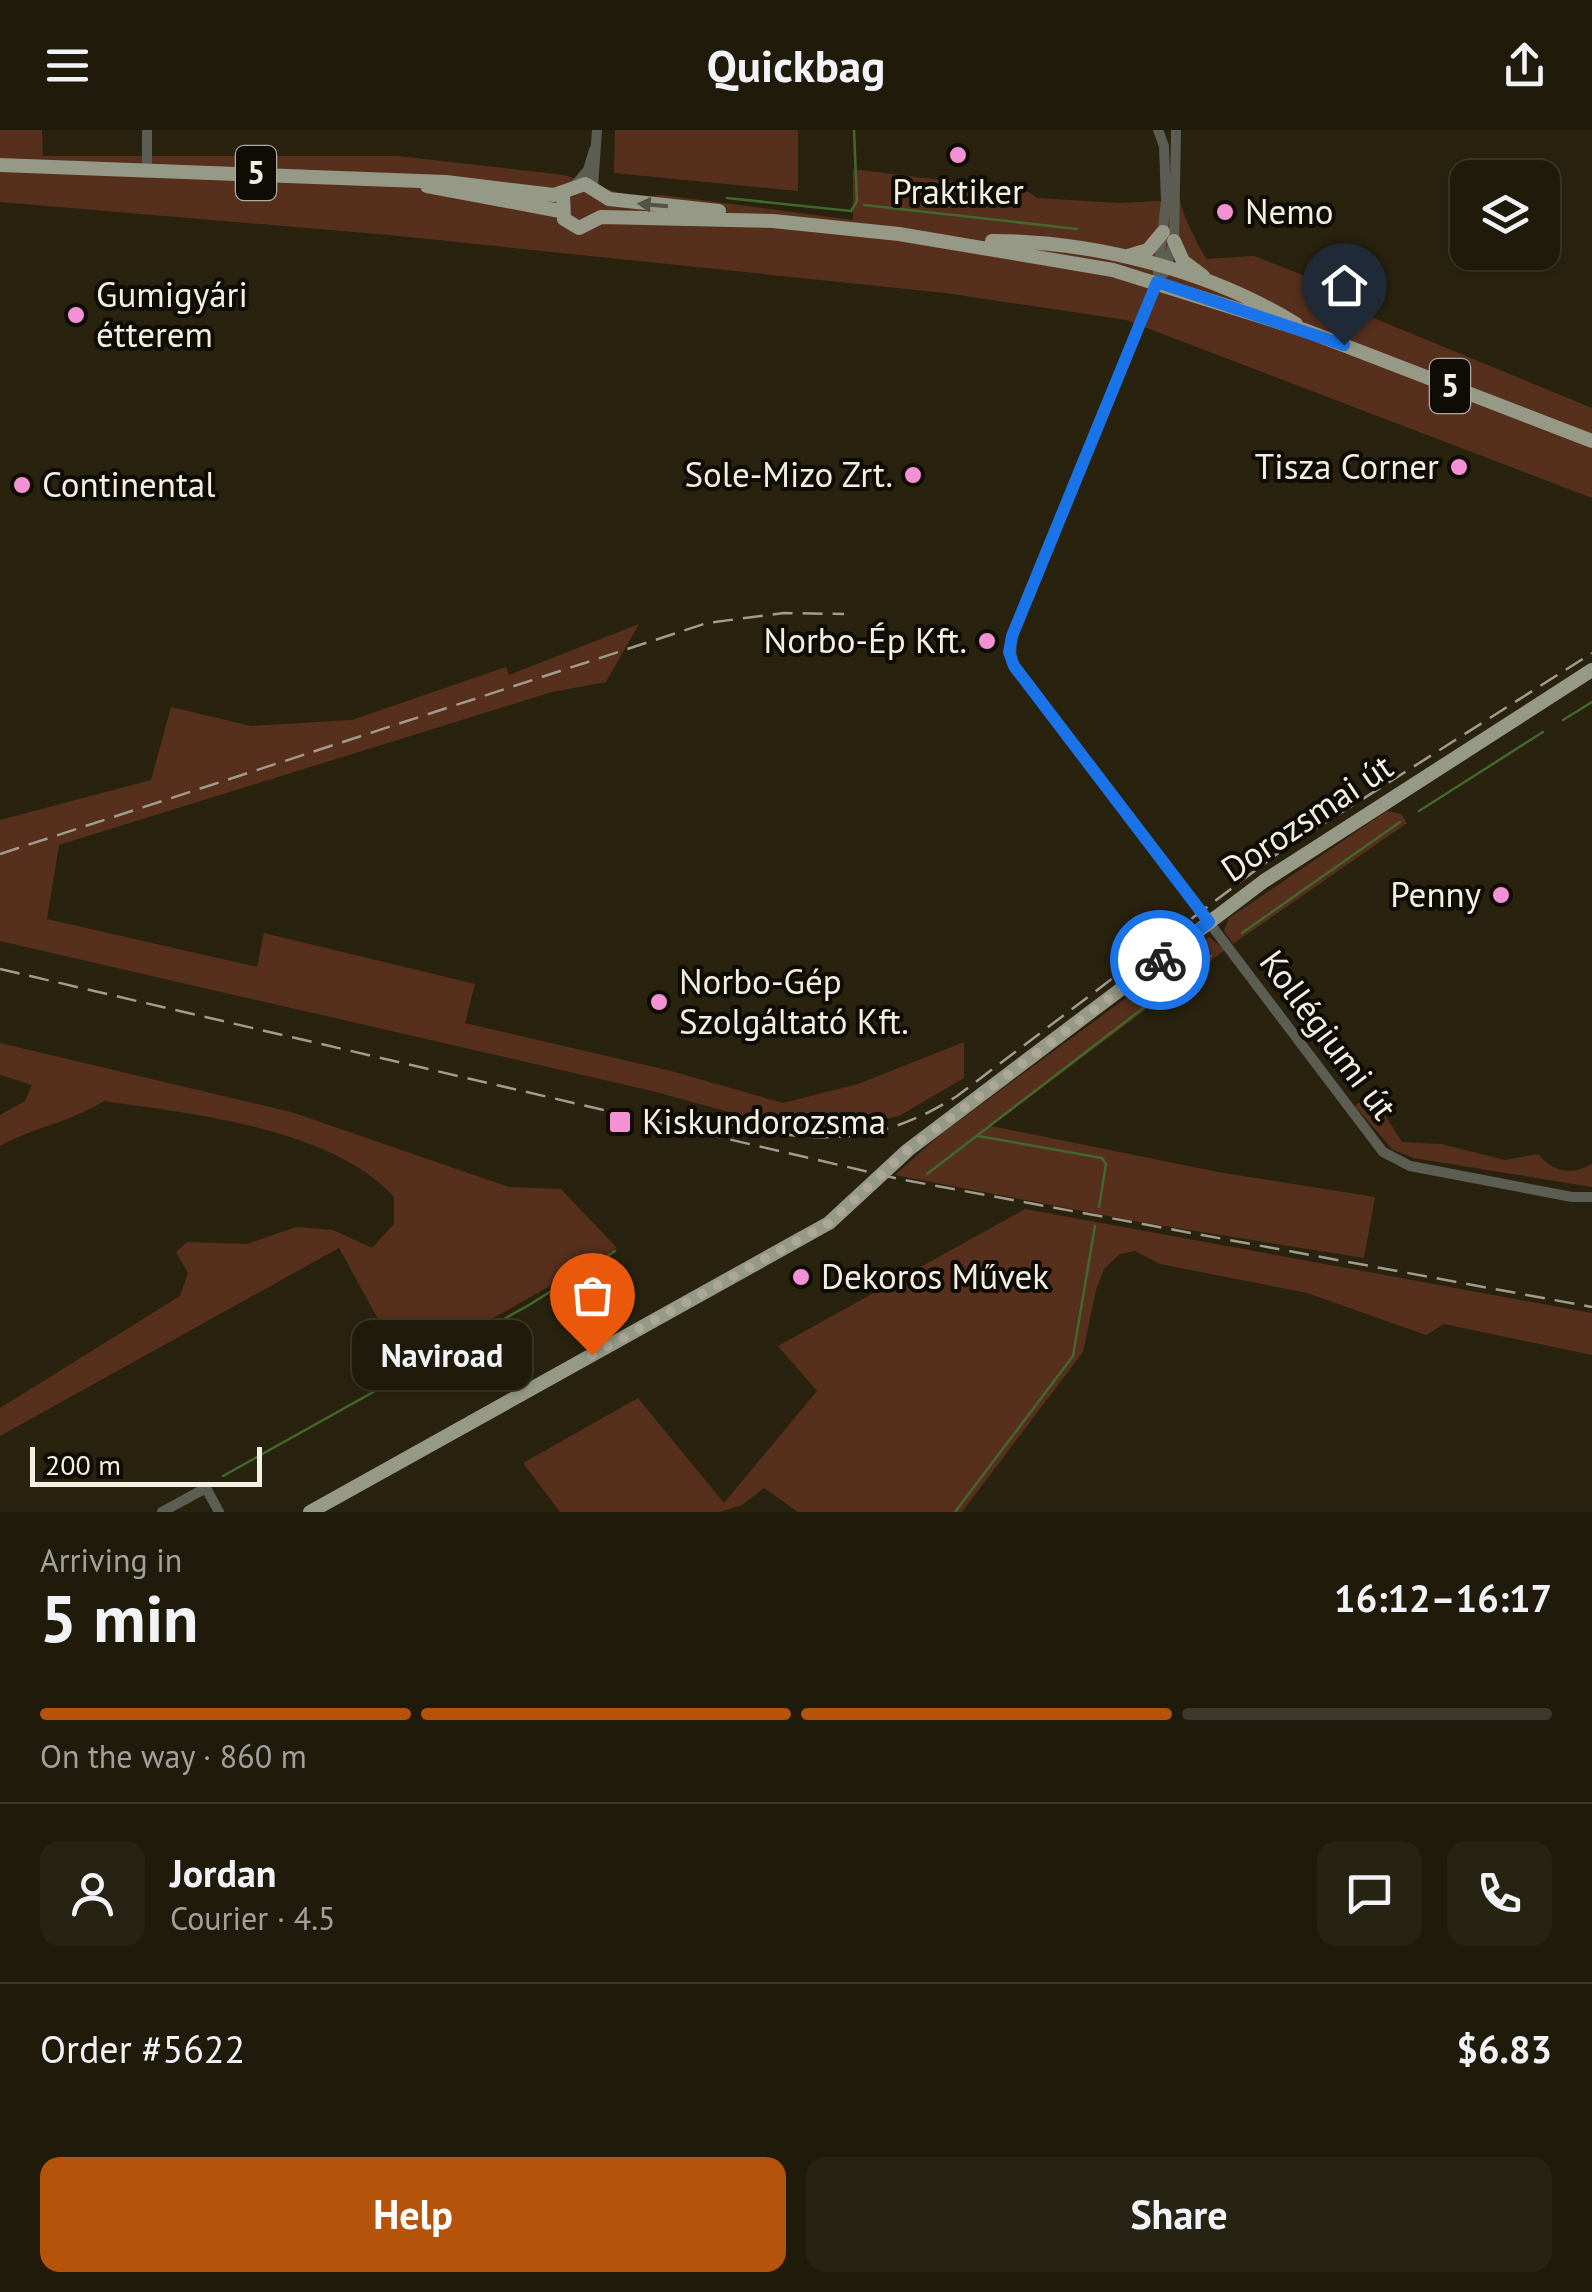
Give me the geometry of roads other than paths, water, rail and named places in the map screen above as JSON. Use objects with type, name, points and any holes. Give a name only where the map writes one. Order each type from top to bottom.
[{"type":"main road","name":"5","points":[[0,165],[446,182],[563,194]]},
{"type":"main road","name":"5","points":[[416,183],[447,193],[560,212],[578,228],[601,217],[773,221],[956,241],[1113,270],[1161,273],[1271,308],[1307,331]]},
{"type":"main road","name":"5","points":[[576,184],[598,192],[750,214],[773,221]]},
{"type":"main road","points":[[560,212],[563,194],[576,184]]},
{"type":"main road","points":[[598,192],[601,217]]},
{"type":"main road","points":[[1124,257],[1148,250],[1168,237],[1191,269],[1224,290]]},
{"type":"main road","name":"5","points":[[956,241],[1025,241],[1124,257],[1592,441]]},
{"type":"main road","name":"Dorozsmai út","points":[[310,1512],[829,1223],[908,1150],[1209,922],[1348,823],[1592,670]]},
{"type":"street","points":[[147,130],[147,170]]},
{"type":"street","points":[[1158,130],[1165,161],[1168,237]]},
{"type":"street","points":[[1161,273],[1168,237],[1176,130]]},
{"type":"street","points":[[576,184],[588,170],[597,135]]},
{"type":"street","points":[[597,135],[598,192]]},
{"type":"street","name":"Kollégiumi út","points":[[1161,273],[1012,636],[1009,652],[1014,666],[1383,1152],[1410,1166],[1572,1197],[1592,1197]]},
{"type":"street","points":[[162,1512],[206,1488],[219,1512]]},
{"type":"waterway","points":[[727,198],[851,211],[857,201],[854,130]]},
{"type":"waterway","points":[[864,205],[1077,229]]},
{"type":"waterway","points":[[1563,720],[1592,702]]},
{"type":"waterway","points":[[1419,811],[1543,732]]},
{"type":"waterway","points":[[1242,933],[1400,822]]},
{"type":"waterway","points":[[927,1174],[1211,956]]},
{"type":"waterway","points":[[978,1136],[1102,1158],[1106,1164],[1099,1207]]},
{"type":"waterway","points":[[955,1512],[1073,1356],[1095,1226]]},
{"type":"waterway","points":[[223,1476],[529,1305],[615,1251]]},
{"type":"railway","points":[[0,854],[707,623],[784,613],[844,614]]},
{"type":"railway","points":[[691,1116],[762,1131],[827,1137],[890,1128],[923,1115],[957,1096],[1281,851],[1592,653]]},
{"type":"railway","points":[[0,969],[899,1179],[1592,1307]]},
{"type":"place","name":"Praktiker","points":[[958,155]]},
{"type":"place","name":"Nemo","points":[[1225,212]]},
{"type":"place","name":"Gumigyári étterem","points":[[76,315]]},
{"type":"place","name":"Tisza Corner","points":[[1459,467]]},
{"type":"place","name":"Sole-Mizo Zrt.","points":[[913,475]]},
{"type":"place","name":"Continental","points":[[22,485]]},
{"type":"place","name":"Norbo-Ép Kft.","points":[[987,641]]},
{"type":"place","name":"Penny","points":[[1501,895]]},
{"type":"place","name":"Norbo-Gép Szolgáltató Kft.","points":[[659,1002]]},
{"type":"place","name":"Kiskundorozsma","points":[[620,1122]]},
{"type":"place","name":"Dekoros Művek","points":[[801,1277]]},
{"type":"place","name":"Naviroad","points":[[592,1355]]}]
